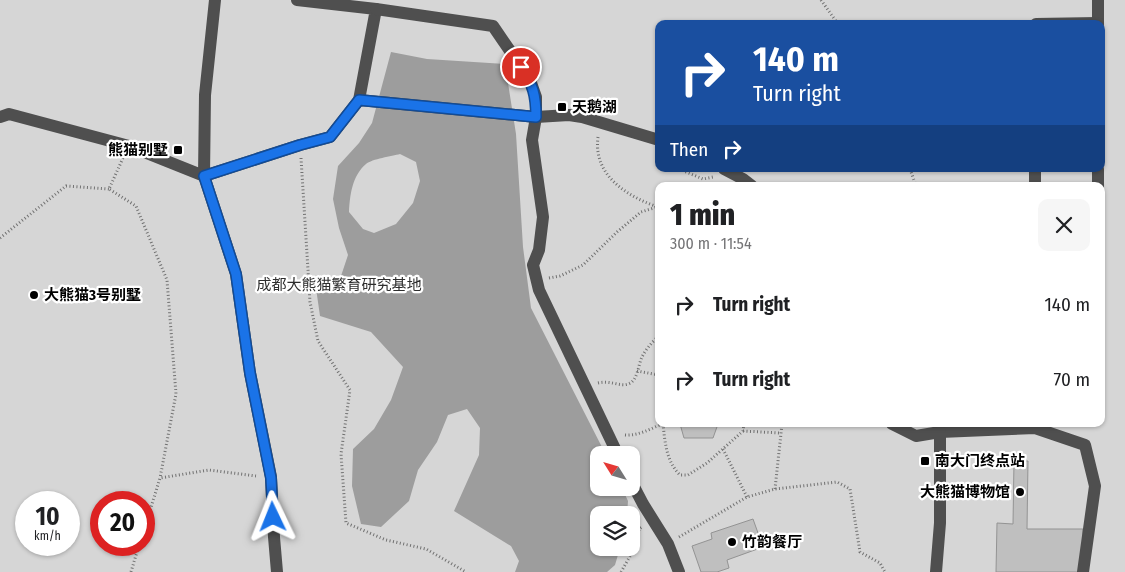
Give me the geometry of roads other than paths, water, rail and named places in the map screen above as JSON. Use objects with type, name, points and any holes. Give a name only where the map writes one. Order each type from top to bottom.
[{"type":"lane","points":[[214,0],[205,95],[204,176],[236,274],[250,373],[271,478],[277,572]]},
{"type":"lane","points":[[297,0],[493,26],[530,80],[536,97],[530,116],[543,217],[539,250],[533,265],[536,280],[539,290],[614,446]]},
{"type":"lane","points":[[1098,0],[1098,20]]},
{"type":"lane","points":[[0,117],[9,114],[129,146],[204,176],[330,137],[365,100],[376,9]]},
{"type":"lane","points":[[365,100],[530,116],[569,115],[582,117],[655,139]]},
{"type":"lane","points":[[729,172],[745,182]]},
{"type":"lane","points":[[898,427],[916,436],[940,432],[1035,428],[1085,445],[1094,486],[1084,572]]},
{"type":"lane","points":[[936,572],[940,523],[940,432]]},
{"type":"lane","points":[[639,496],[668,544],[679,572]]},
{"type":"place","name":"天鹅湖","points":[[562,107]]},
{"type":"place","name":"熊猫别墅","points":[[178,150]]},
{"type":"place","name":"大熊猫3号别墅","points":[[34,295]]},
{"type":"place","name":"南大门终点站","points":[[925,461]]},
{"type":"place","name":"大熊猫博物馆","points":[[1020,492]]},
{"type":"place","name":"竹韵餐厅","points":[[732,542]]},
{"type":"park label","name":"成都大熊猫繁育研究基地","points":[[339,285]]}]
